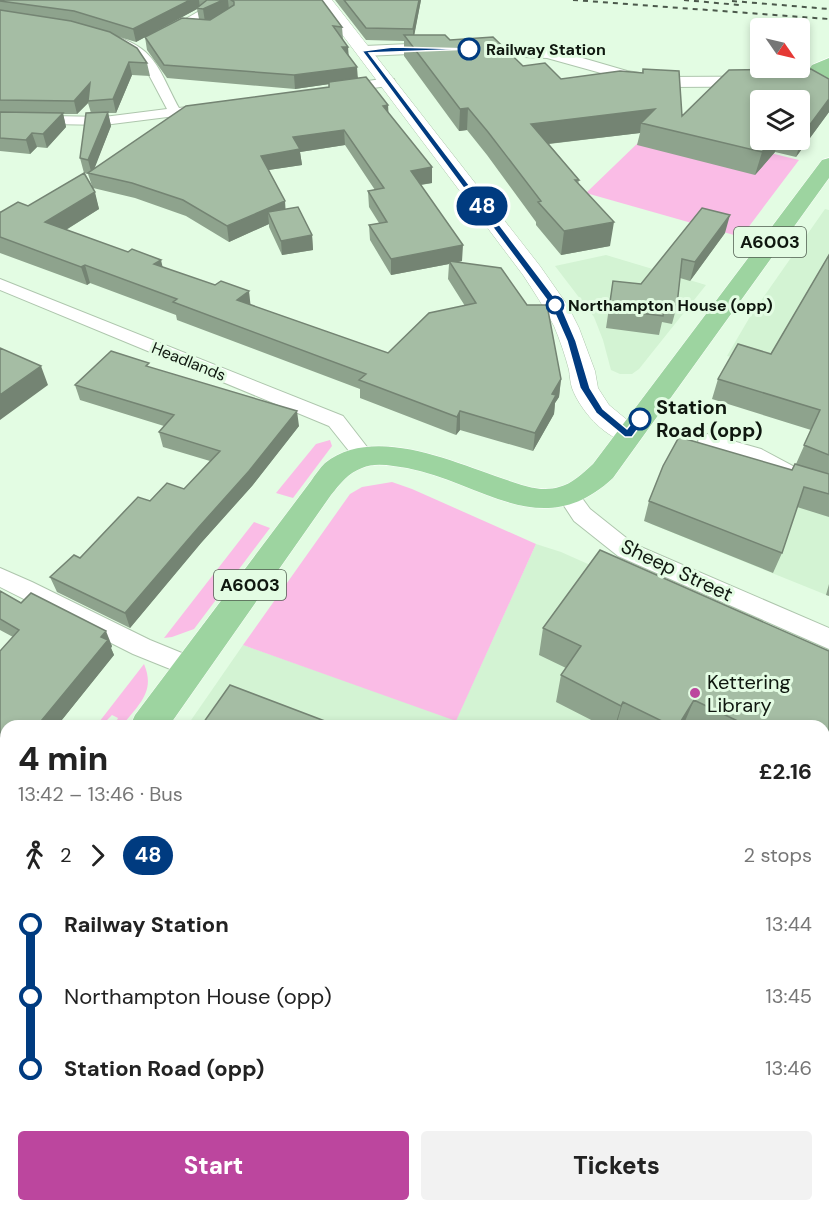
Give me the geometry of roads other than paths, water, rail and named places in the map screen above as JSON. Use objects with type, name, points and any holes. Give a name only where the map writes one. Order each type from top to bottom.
[{"type":"main road","points":[[326,2],[389,82],[551,299],[570,334],[585,388],[599,411],[628,435]]},
{"type":"main road","name":"A6003","points":[[152,720],[336,470],[364,456],[400,456],[530,497],[546,499],[568,495],[591,482],[603,471],[829,164]]},
{"type":"street","points":[[91,34],[146,44],[201,13]]},
{"type":"street","points":[[183,24],[199,26]]},
{"type":"street","points":[[146,44],[151,65],[175,112]]},
{"type":"street","points":[[365,51],[421,48],[514,50],[571,58],[625,75],[664,82],[765,82],[826,73]]},
{"type":"street","points":[[325,91],[389,82]]},
{"type":"street","points":[[0,119],[104,121],[229,105]]},
{"type":"street","name":"Headlands","points":[[0,285],[336,421],[364,456]]},
{"type":"street","points":[[708,441],[765,459],[774,467],[805,481],[829,488]]},
{"type":"street","name":"Sheep Street","points":[[568,495],[582,515],[626,550],[829,639]]},
{"type":"street","points":[[0,577],[59,603],[142,649],[190,668]]},
{"type":"railway","points":[[573,0],[829,19]]},
{"type":"railway","points":[[684,0],[739,5]]},
{"type":"railway","points":[[732,1],[829,9]]},
{"type":"place","name":"Railway Station","points":[[469,49]]},
{"type":"place","name":"Northampton House (opp)","points":[[555,305]]},
{"type":"place","name":"Station Road (opp)","points":[[640,419]]},
{"type":"place","name":"Kettering Library","points":[[695,693]]}]
